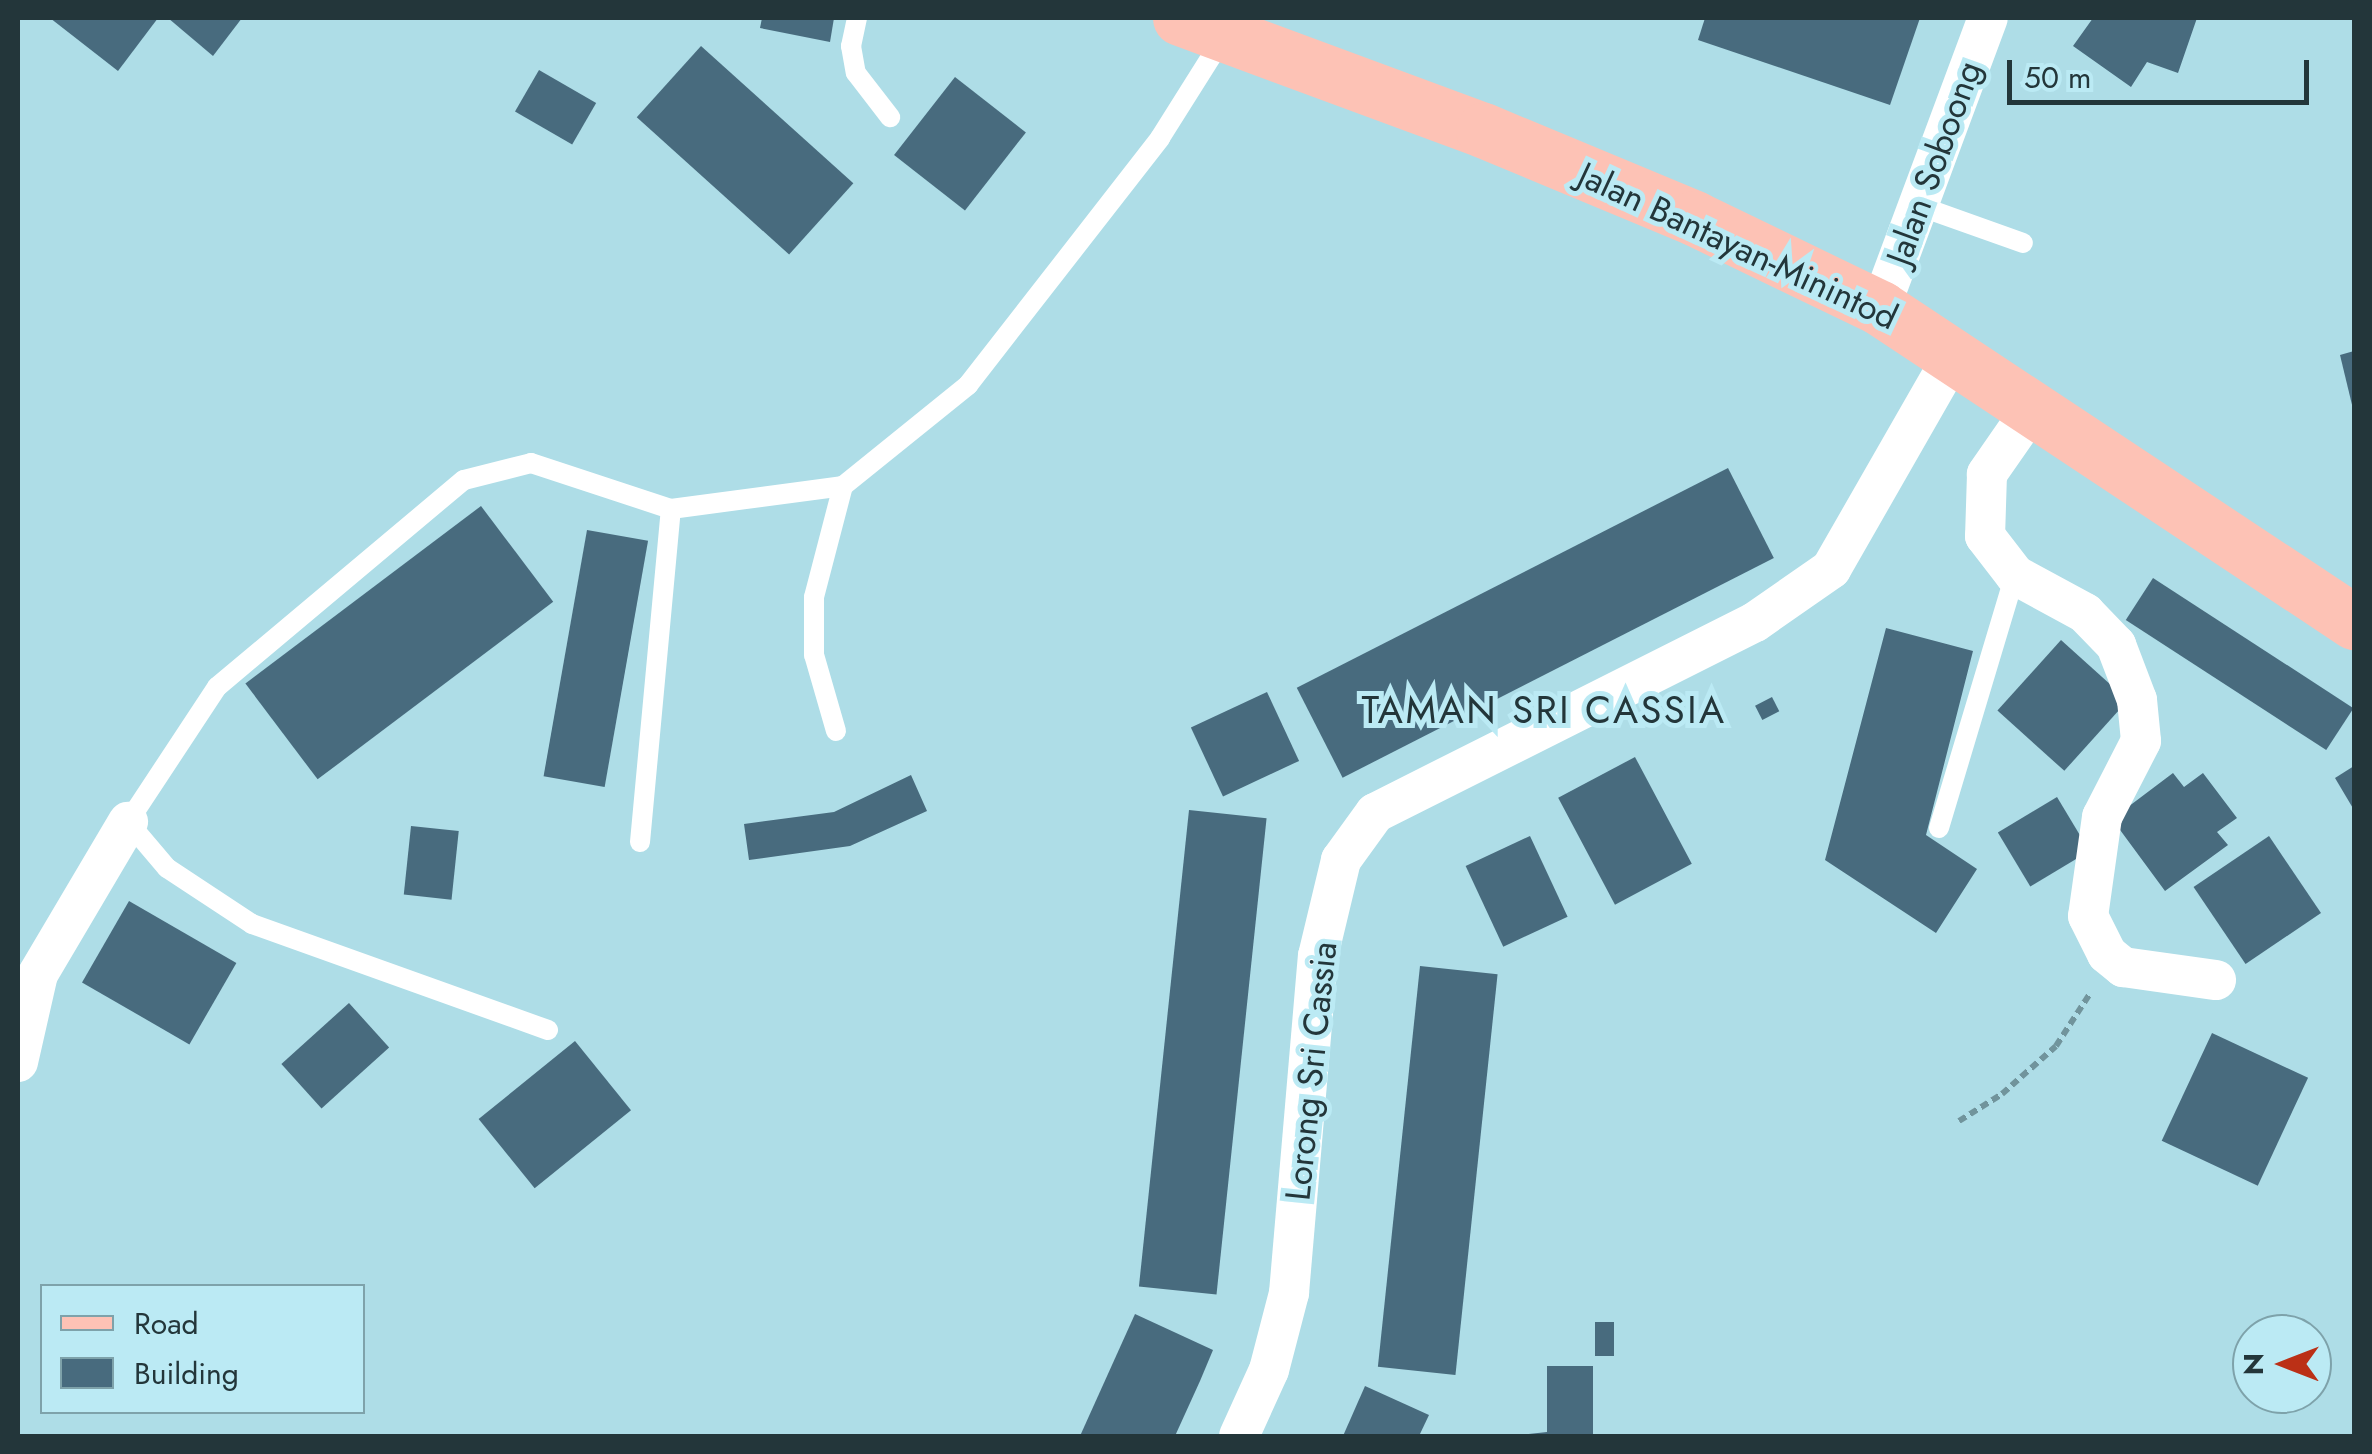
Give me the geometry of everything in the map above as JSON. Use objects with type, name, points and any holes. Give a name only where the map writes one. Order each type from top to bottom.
[{"type":"main road","name":"Jalan Bantayan-Minintod","points":[[1209,23],[1694,218],[1880,308],[2034,406],[2354,622]]},
{"type":"street","name":"Jalan Soboong","points":[[1880,308],[1922,206],[1988,18]]},
{"type":"street","name":"Lorong Sri Cassia","points":[[1240,1436],[1269,1370],[1290,1293],[1318,956],[1341,860],[1375,813],[1755,622],[1831,569],[1952,356]]},
{"type":"street","points":[[2034,406],[1987,474],[1985,536],[2016,575],[2085,613],[2116,645],[2137,700],[2141,740],[2102,817],[2088,880],[2088,916],[2107,954],[2123,967],[2216,980]]},
{"type":"street","points":[[18,1062],[38,974],[128,822]]},
{"type":"lane","points":[[856,18],[851,46],[856,72],[890,118]]},
{"type":"lane","points":[[548,1030],[252,924],[166,868],[128,822],[218,687],[464,480],[531,463],[671,509],[843,486],[968,386],[1160,138],[1209,23]]},
{"type":"lane","points":[[1922,206],[2024,243]]},
{"type":"lane","points":[[836,731],[814,655],[814,597],[843,486]]},
{"type":"lane","points":[[640,842],[671,509]]},
{"type":"lane","points":[[1938,828],[2016,575]]},
{"type":"path","points":[[1958,1121],[2002,1094],[2056,1046],[2079,1016],[2107,954]]},
{"type":"building","points":[[50,18],[158,18],[118,71]]},
{"type":"building","points":[[168,18],[242,18],[213,56]]},
{"type":"building","points":[[762,18],[834,18],[830,42],[760,28]]},
{"type":"building","points":[[1705,18],[1920,18],[1890,105],[1698,40]]},
{"type":"building","points":[[2093,18],[2197,18],[2178,73],[2147,62],[2131,87],[2073,46]]},
{"type":"building","points":[[701,46],[853,183],[789,255],[637,117]]},
{"type":"building","points":[[539,70],[596,103],[572,145],[515,112]]},
{"type":"building","points":[[955,77],[1026,132],[965,210],[894,155]]},
{"type":"building","points":[[2354,351],[2354,409],[2353,409],[2340,355]]},
{"type":"building","points":[[1728,468],[1774,558],[1343,778],[1297,688]]},
{"type":"building","points":[[481,506],[553,602],[318,779],[245,684]]},
{"type":"building","points":[[587,530],[648,541],[605,787],[544,776]]},
{"type":"building","points":[[2153,578],[2353,708],[2326,750],[2126,620]]},
{"type":"building","points":[[1886,628],[1973,651],[1926,835],[1977,869],[1936,933],[1825,860]]},
{"type":"building","points":[[2061,640],[2128,700],[2064,771],[1997,711]]},
{"type":"building","points":[[1267,692],[1299,761],[1223,796],[1191,727]]},
{"type":"building","points":[[1772,697],[1779,711],[1762,720],[1755,706]]},
{"type":"building","points":[[1635,757],[1692,864],[1615,905],[1558,798]]},
{"type":"building","points":[[2354,766],[2354,810],[2335,778]]},
{"type":"building","points":[[2173,773],[2184,787],[2203,773],[2237,818],[2217,832],[2228,845],[2165,891],[2112,819]]},
{"type":"building","points":[[911,775],[927,811],[850,846],[749,860],[744,824],[834,812]]},
{"type":"building","points":[[2057,797],[2089,851],[2030,887],[1998,833]]},
{"type":"building","points":[[1189,810],[1267,818],[1217,1295],[1139,1286]]},
{"type":"building","points":[[411,826],[459,831],[452,900],[404,895]]},
{"type":"building","points":[[1530,836],[1568,917],[1503,947],[1466,866]]},
{"type":"building","points":[[2269,836],[2321,913],[2246,964],[2194,887]]},
{"type":"building","points":[[129,901],[236,963],[189,1044],[82,982]]},
{"type":"building","points":[[1420,966],[1498,974],[1455,1375],[1378,1367]]},
{"type":"building","points":[[349,1003],[389,1048],[322,1108],[281,1064]]},
{"type":"building","points":[[2212,1033],[2308,1078],[2258,1186],[2162,1141]]},
{"type":"building","points":[[575,1041],[631,1110],[535,1188],[479,1119]]},
{"type":"building","points":[[1135,1314],[1213,1350],[1200,1381],[1175,1436],[1080,1436]]},
{"type":"building","points":[[1595,1322],[1614,1322],[1614,1356],[1595,1356]]},
{"type":"building","points":[[1547,1366],[1593,1366],[1593,1436],[1510,1436],[1547,1432]]},
{"type":"building","points":[[1365,1386],[1429,1415],[1419,1436],[1343,1436]]},
{"type":"district","name":"TAMAN SRI CASSIA","points":[[1544,710]]}]
